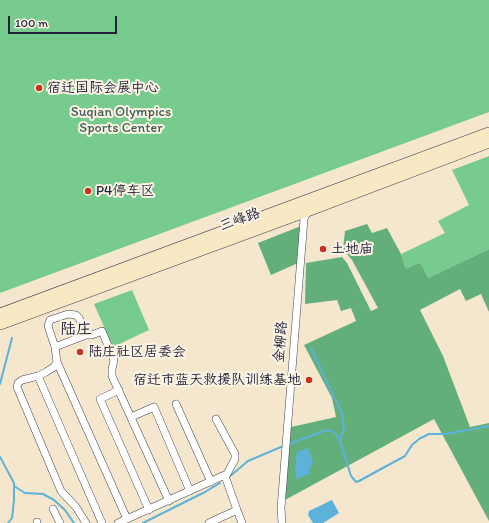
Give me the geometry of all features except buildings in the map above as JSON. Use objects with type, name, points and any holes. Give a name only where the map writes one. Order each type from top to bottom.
[{"type":"main road","name":"三峰路","points":[[0,324],[46,302],[489,133]]},
{"type":"main road","name":"三峰路","points":[[0,314],[46,302],[307,211],[489,142]]},
{"type":"street","name":"金柳路","points":[[282,523],[281,508],[304,220],[307,211]]},
{"type":"street","points":[[46,302],[56,318]]},
{"type":"street","points":[[86,335],[79,318],[76,315],[68,314],[50,320],[48,326],[56,347],[57,362],[127,519]]},
{"type":"street","points":[[56,347],[86,335],[92,335],[102,331],[114,360],[112,373],[169,501]]},
{"type":"street","points":[[57,362],[54,367],[38,376],[22,380],[18,383],[17,388],[62,491],[76,507],[86,523]]},
{"type":"street","points":[[38,376],[102,523]]},
{"type":"street","points":[[119,390],[100,398],[149,510]]},
{"type":"street","points":[[176,404],[211,482]]},
{"type":"street","points":[[131,417],[154,407],[190,491]]},
{"type":"street","points":[[118,523],[224,476],[233,464],[235,454],[216,419]]},
{"type":"street","points":[[224,476],[242,523]]},
{"type":"street","points":[[53,509],[60,523]]},
{"type":"street","points":[[214,522],[237,510]]},
{"type":"green space","name":"Suqian Olympics Sports Center","points":[[0,0],[489,0],[489,112],[0,293]]},
{"type":"green space","points":[[489,156],[489,249],[428,278],[406,269],[401,254],[445,233],[438,221],[469,205],[452,170]]},
{"type":"green space","points":[[367,224],[372,233],[387,228],[401,254],[406,269],[420,263],[428,278],[489,249],[489,312],[481,294],[466,301],[460,289],[420,310],[443,356],[470,427],[489,423],[489,521],[434,419],[285,500],[291,427],[336,417],[332,398],[304,345],[356,321],[351,308],[341,311],[337,300],[305,304],[306,263],[342,257],[347,263],[371,311],[378,308],[352,260],[343,249],[345,231]]},
{"type":"green space","points":[[301,226],[298,263],[271,275],[258,243]]},
{"type":"green space","points":[[132,290],[149,330],[113,347],[94,304]]},
{"type":"water","points":[[308,448],[313,462],[309,469],[310,474],[296,479],[295,470],[297,452]]},
{"type":"water","points":[[332,500],[339,513],[323,523],[313,523],[308,515],[309,511]]},
{"type":"waterway","points":[[0,384],[12,338]]},
{"type":"waterway","points":[[311,348],[342,414],[344,428],[340,441]]},
{"type":"waterway","points":[[228,478],[248,461],[281,447],[324,431],[331,430],[336,434],[340,441],[351,476],[356,482],[405,456],[412,445],[419,439],[429,434],[446,434],[489,426]]},
{"type":"waterway","points":[[0,457],[14,483],[12,518],[8,523]]},
{"type":"waterway","points":[[143,523],[220,483]]},
{"type":"waterway","points":[[14,486],[25,493],[43,494],[54,500],[65,510],[74,523]]},
{"type":"place","name":"宿迁国际会展中心","points":[[39,88]]},
{"type":"place","name":"P4停车区","points":[[88,191]]},
{"type":"place","name":"土地庙","points":[[323,249]]},
{"type":"place","name":"陆庄社区居委会","points":[[80,352]]},
{"type":"place","name":"宿迁市蓝天救援队训练基地","points":[[309,380]]},
{"type":"district","name":"陆庄","points":[[76,330]]}]
